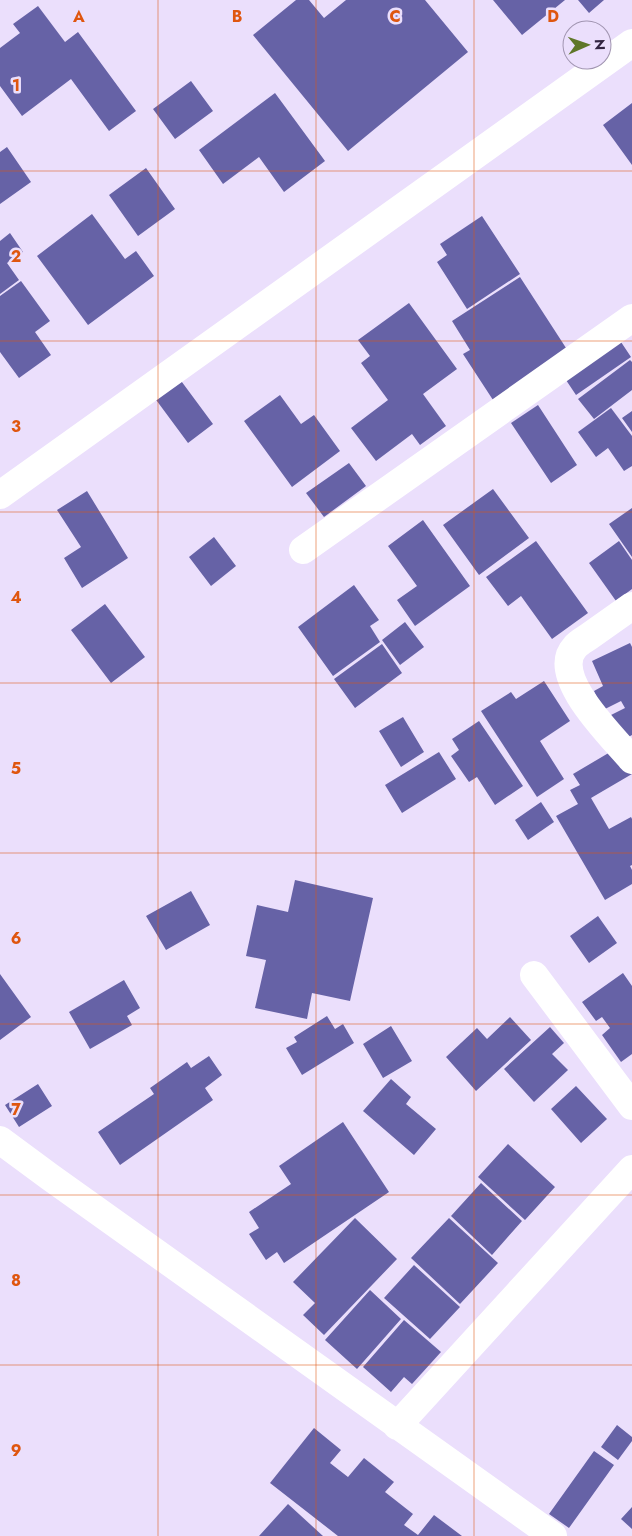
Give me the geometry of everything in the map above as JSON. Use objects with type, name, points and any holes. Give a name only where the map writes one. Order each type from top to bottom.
[{"type":"street","points":[[0,495],[632,43]]},
{"type":"street","points":[[303,550],[632,318]]},
{"type":"street","points":[[632,606],[575,647],[568,659],[568,665],[578,693],[588,708],[632,760]]},
{"type":"street","points":[[534,975],[632,1106]]},
{"type":"street","points":[[0,1140],[553,1536]]},
{"type":"street","points":[[397,1426],[632,1169]]},
{"type":"building","points":[[296,0],[309,0],[324,18],[346,0],[425,0],[468,52],[348,151],[253,35]]},
{"type":"building","points":[[493,0],[565,0],[522,35]]},
{"type":"building","points":[[578,0],[604,0],[589,13]]},
{"type":"building","points":[[38,6],[65,42],[78,32],[136,111],[109,131],[71,79],[22,116],[0,86],[0,48],[20,33],[13,24]]},
{"type":"building","points":[[191,81],[213,111],[175,139],[153,109]]},
{"type":"building","points":[[275,93],[325,161],[284,192],[259,157],[223,184],[199,150]]},
{"type":"building","points":[[632,103],[632,165],[603,125]]},
{"type":"building","points":[[7,147],[31,182],[0,204],[0,152]]},
{"type":"building","points":[[146,168],[175,209],[138,236],[109,195]]},
{"type":"building","points":[[92,214],[125,259],[136,251],[154,276],[88,325],[37,256]]},
{"type":"building","points":[[482,216],[520,274],[467,309],[437,262],[447,255],[440,244]]},
{"type":"building","points":[[10,233],[23,252],[7,263],[19,280],[0,294],[0,241]]},
{"type":"building","points":[[520,277],[568,351],[493,400],[463,354],[470,350],[452,321]]},
{"type":"building","points":[[21,281],[50,321],[35,332],[51,355],[19,378],[0,352],[0,296]]},
{"type":"building","points":[[409,303],[457,369],[423,394],[446,426],[420,445],[412,434],[376,461],[351,428],[388,400],[361,363],[370,356],[358,340]]},
{"type":"building","points":[[617,336],[631,357],[576,395],[562,374]]},
{"type":"building","points":[[630,360],[632,362],[632,390],[594,419],[578,399]]},
{"type":"building","points":[[176,374],[213,424],[188,443],[151,393]]},
{"type":"building","points":[[280,395],[301,424],[314,415],[340,451],[292,487],[244,421]]},
{"type":"building","points":[[538,405],[577,465],[551,483],[511,423]]},
{"type":"building","points":[[611,408],[632,436],[632,466],[624,471],[608,448],[596,457],[578,432]]},
{"type":"building","points":[[632,411],[632,432],[622,418]]},
{"type":"building","points":[[349,463],[366,486],[324,517],[306,493]]},
{"type":"building","points":[[493,489],[529,538],[479,575],[443,525]]},
{"type":"building","points":[[87,491],[128,558],[82,588],[64,558],[81,547],[57,510]]},
{"type":"building","points":[[632,508],[632,557],[609,524]]},
{"type":"building","points":[[423,520],[470,586],[415,626],[397,600],[417,586],[388,546]]},
{"type":"building","points":[[214,537],[236,566],[211,586],[189,557]]},
{"type":"building","points":[[536,541],[588,613],[552,639],[521,596],[508,606],[486,577]]},
{"type":"building","points":[[619,541],[632,560],[632,589],[616,601],[589,563]]},
{"type":"building","points":[[354,585],[379,620],[370,626],[380,642],[333,676],[298,627]]},
{"type":"building","points":[[105,604],[145,657],[111,683],[71,630]]},
{"type":"building","points":[[405,622],[424,647],[400,665],[382,640]]},
{"type":"building","points":[[630,643],[632,647],[632,735],[621,741],[609,716],[625,708],[621,701],[603,710],[594,691],[603,686],[592,661]]},
{"type":"building","points":[[382,644],[402,673],[355,708],[334,679]]},
{"type":"building","points":[[544,681],[570,721],[540,741],[564,779],[537,797],[481,711],[511,692],[516,699]]},
{"type":"building","points":[[403,717],[424,752],[401,767],[379,731]]},
{"type":"building","points":[[479,721],[523,786],[495,805],[477,777],[469,782],[451,756],[459,750],[452,739]]},
{"type":"building","points":[[617,748],[632,774],[591,798],[609,829],[631,817],[632,819],[632,865],[630,866],[632,870],[632,884],[605,900],[556,816],[578,804],[570,790],[580,785],[573,774]]},
{"type":"building","points":[[439,752],[456,779],[402,813],[385,785]]},
{"type":"building","points":[[541,802],[554,822],[528,840],[515,820]]},
{"type":"building","points":[[295,880],[373,898],[350,1001],[312,993],[307,1019],[255,1008],[266,960],[246,956],[257,905],[288,912]]},
{"type":"building","points":[[191,891],[210,925],[166,950],[146,916]]},
{"type":"building","points":[[598,916],[617,943],[589,963],[570,936]]},
{"type":"building","points":[[623,973],[632,986],[632,1054],[621,1062],[602,1035],[610,1028],[602,1017],[596,1021],[582,1002]]},
{"type":"building","points":[[0,974],[31,1017],[0,1040]]},
{"type":"building","points":[[124,980],[140,1008],[127,1016],[132,1025],[90,1049],[69,1012]]},
{"type":"building","points":[[327,1016],[335,1029],[343,1024],[354,1043],[302,1075],[286,1048],[297,1042],[294,1037]]},
{"type":"building","points":[[510,1017],[531,1040],[476,1091],[446,1057],[477,1028],[487,1039]]},
{"type":"building","points":[[391,1026],[412,1061],[383,1078],[363,1044]]},
{"type":"building","points":[[550,1027],[564,1043],[552,1054],[568,1070],[534,1102],[504,1069]]},
{"type":"building","points":[[209,1056],[222,1075],[205,1088],[213,1100],[120,1165],[98,1132],[154,1094],[150,1088],[187,1062],[191,1068]]},
{"type":"building","points":[[391,1079],[411,1097],[406,1104],[436,1129],[414,1155],[363,1111]]},
{"type":"building","points":[[38,1084],[52,1106],[19,1127],[5,1105]]},
{"type":"building","points":[[576,1086],[607,1119],[581,1143],[551,1109]]},
{"type":"building","points":[[343,1122],[389,1192],[284,1263],[277,1252],[266,1260],[249,1234],[259,1228],[249,1212],[291,1184],[279,1166]]},
{"type":"building","points":[[508,1144],[555,1187],[525,1220],[478,1177]]},
{"type":"building","points":[[481,1183],[522,1221],[492,1255],[451,1216]]},
{"type":"building","points":[[355,1218],[397,1259],[324,1335],[303,1315],[315,1303],[293,1282]]},
{"type":"building","points":[[449,1218],[498,1263],[460,1304],[411,1258]]},
{"type":"building","points":[[414,1265],[460,1307],[430,1339],[384,1298]]},
{"type":"building","points":[[370,1290],[401,1319],[357,1369],[325,1340]]},
{"type":"building","points":[[404,1320],[441,1352],[412,1384],[404,1377],[391,1392],[363,1367]]},
{"type":"building","points":[[617,1425],[632,1437],[632,1441],[618,1460],[601,1447]]},
{"type":"building","points":[[314,1428],[341,1450],[330,1463],[348,1477],[364,1458],[394,1482],[385,1492],[413,1514],[404,1525],[418,1535],[434,1515],[462,1536],[338,1536],[270,1483]]},
{"type":"building","points":[[594,1451],[614,1465],[569,1528],[549,1514]]},
{"type":"building","points":[[288,1504],[323,1536],[259,1536]]},
{"type":"building","points":[[632,1507],[632,1529],[621,1519]]}]
